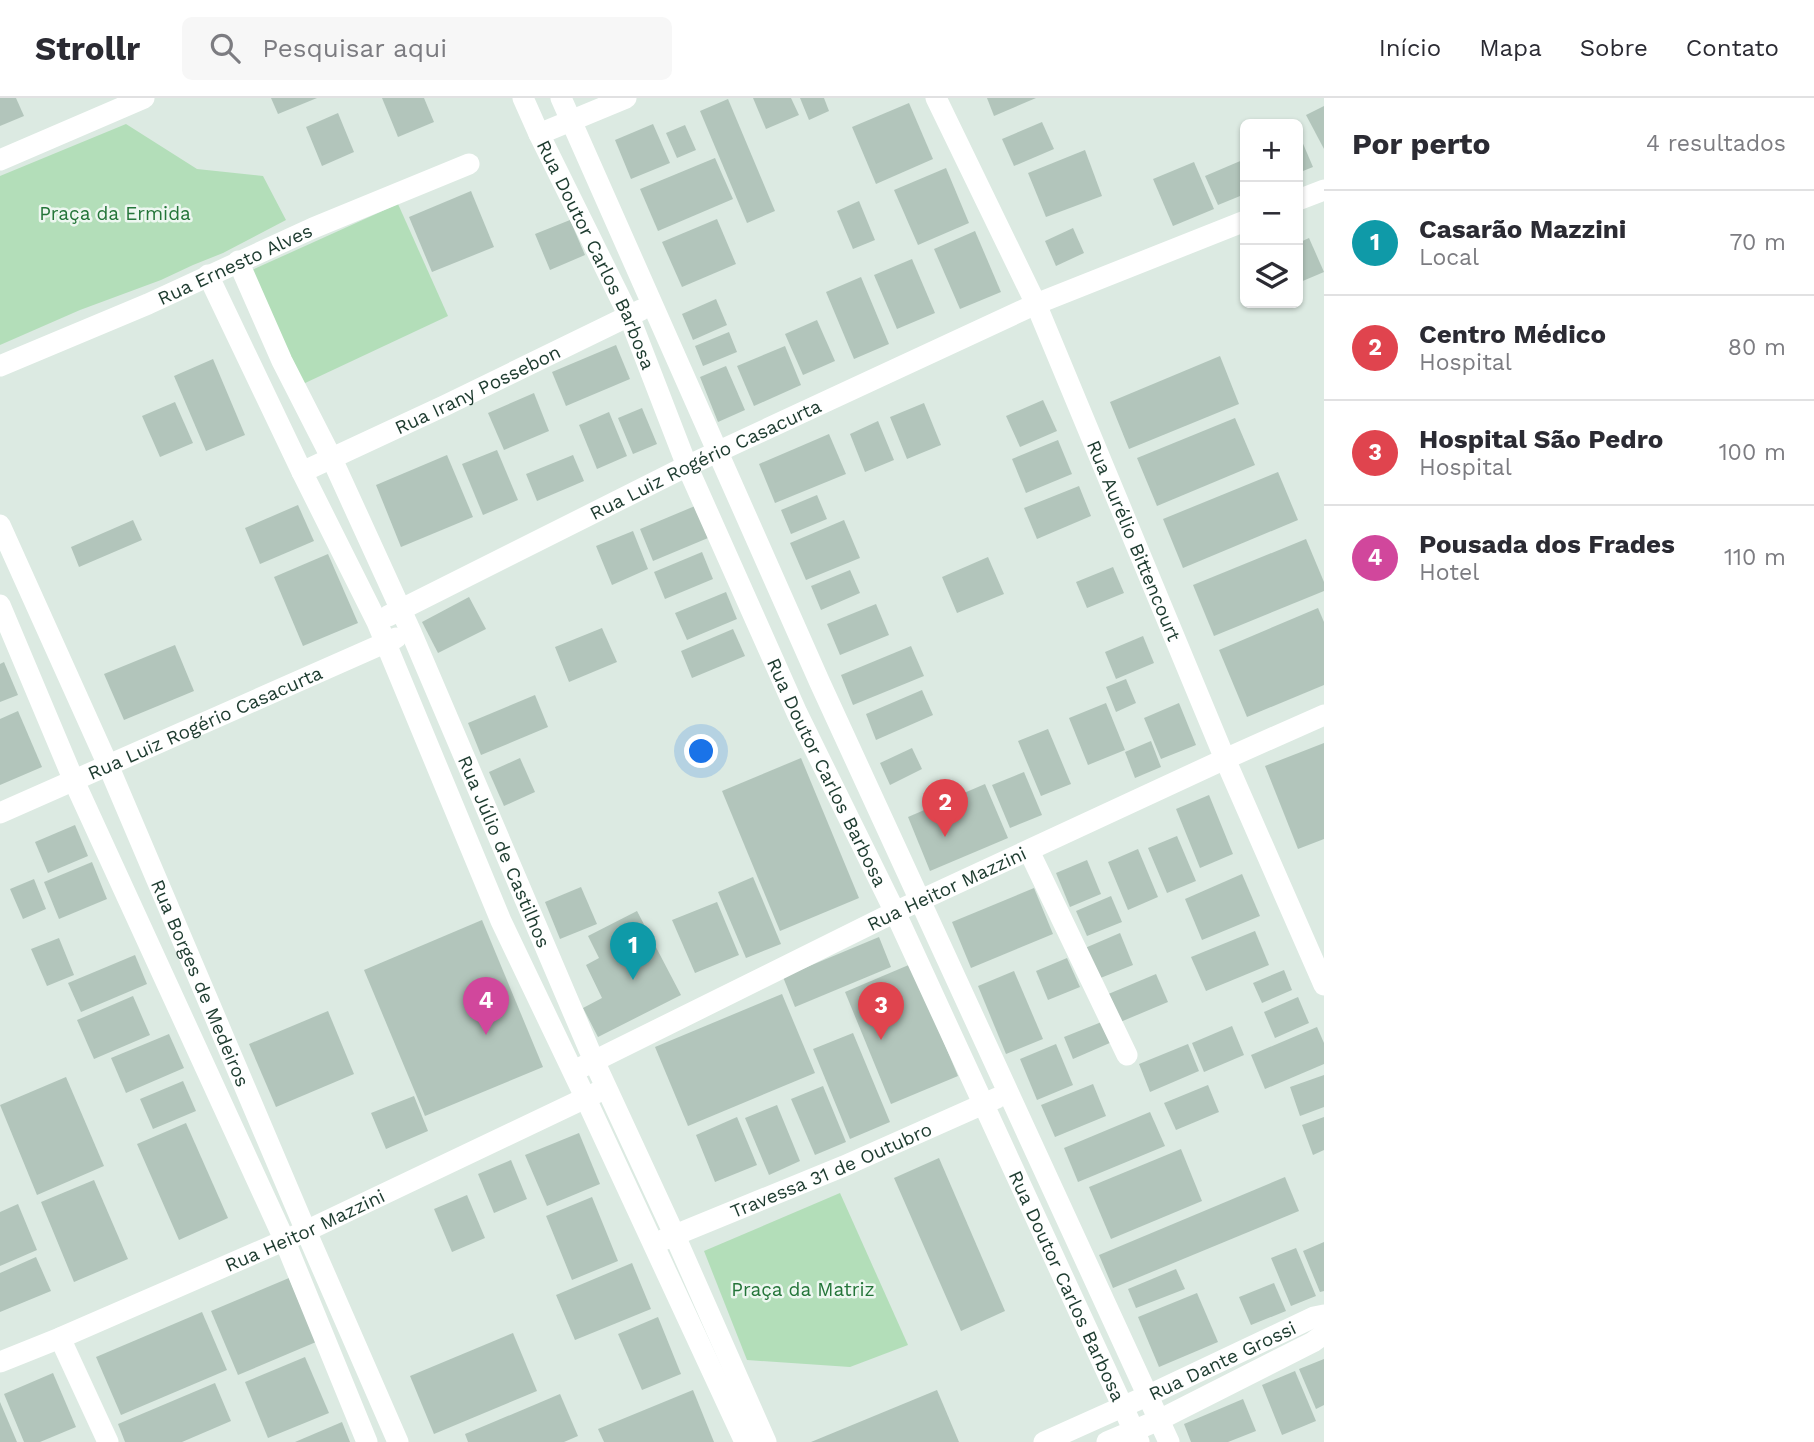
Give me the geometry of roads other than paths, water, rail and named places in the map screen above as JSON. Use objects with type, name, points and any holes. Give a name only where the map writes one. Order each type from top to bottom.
[{"type":"street","points":[[0,160],[144,98]]},
{"type":"street","name":"Rua Doutor Carlos Barbosa","points":[[523,98],[629,316],[687,466],[790,699],[895,912],[1136,1436]]},
{"type":"street","name":"Rua Doutor Carlos Barbosa","points":[[561,98],[820,683],[1169,1442]]},
{"type":"street","points":[[539,134],[626,98]]},
{"type":"street","name":"Rua Aurélio Bittencourt","points":[[936,98],[1035,304],[1224,759],[1324,985]]},
{"type":"street","name":"Rua Ernesto Alves","points":[[0,366],[148,304],[313,228],[469,164]]},
{"type":"street","points":[[1303,198],[1324,190]]},
{"type":"street","name":"Rua Luiz Rogério Casacurta","points":[[377,621],[717,451],[1035,304],[1240,223]]},
{"type":"street","name":"Rua Júlio de Castilhos","points":[[238,261],[282,361],[331,459],[411,632],[594,1061],[766,1442]]},
{"type":"street","name":"Rua Júlio de Castilhos","points":[[208,275],[377,621],[501,921],[745,1442]]},
{"type":"street","name":"Rua Irany Possebon","points":[[302,472],[652,304]]},
{"type":"street","name":"Rua Borges de Medeiros","points":[[0,525],[108,765],[398,1442]]},
{"type":"street","name":"Rua Borges de Medeiros","points":[[0,605],[74,781],[284,1239],[367,1442]]},
{"type":"street","name":"Rua Luiz Rogério Casacurta","points":[[0,813],[411,632]]},
{"type":"street","points":[[19,649],[49,633]]},
{"type":"street","points":[[790,699],[820,683]]},
{"type":"street","name":"Rua Heitor Mazzini","points":[[573,1070],[895,912],[1324,715]]},
{"type":"street","points":[[1029,850],[1127,1055]]},
{"type":"street","name":"Rua Heitor Mazzini","points":[[0,1362],[306,1231],[606,1088]]},
{"type":"street","name":"Travessa 31 de Outubro","points":[[654,1245],[844,1166],[1009,1093]]},
{"type":"street","name":"Rua Dante Grossi","points":[[1044,1442],[1314,1317],[1324,1315]]},
{"type":"street","name":"Rua Dante Grossi","points":[[1107,1442],[1136,1436],[1159,1420],[1324,1334]]},
{"type":"street","points":[[60,1338],[107,1442]]},
{"type":"place","name":"Centro Médico","points":[[945,837]]},
{"type":"place","name":"Casarão Mazzini","points":[[633,980]]},
{"type":"place","name":"Pousada dos Frades","points":[[486,1035]]},
{"type":"place","name":"Hospital São Pedro","points":[[881,1040]]},
{"type":"park label","name":"Praça da Ermida","points":[[115,213]]},
{"type":"park label","name":"Praça da Matriz","points":[[803,1289]]}]
